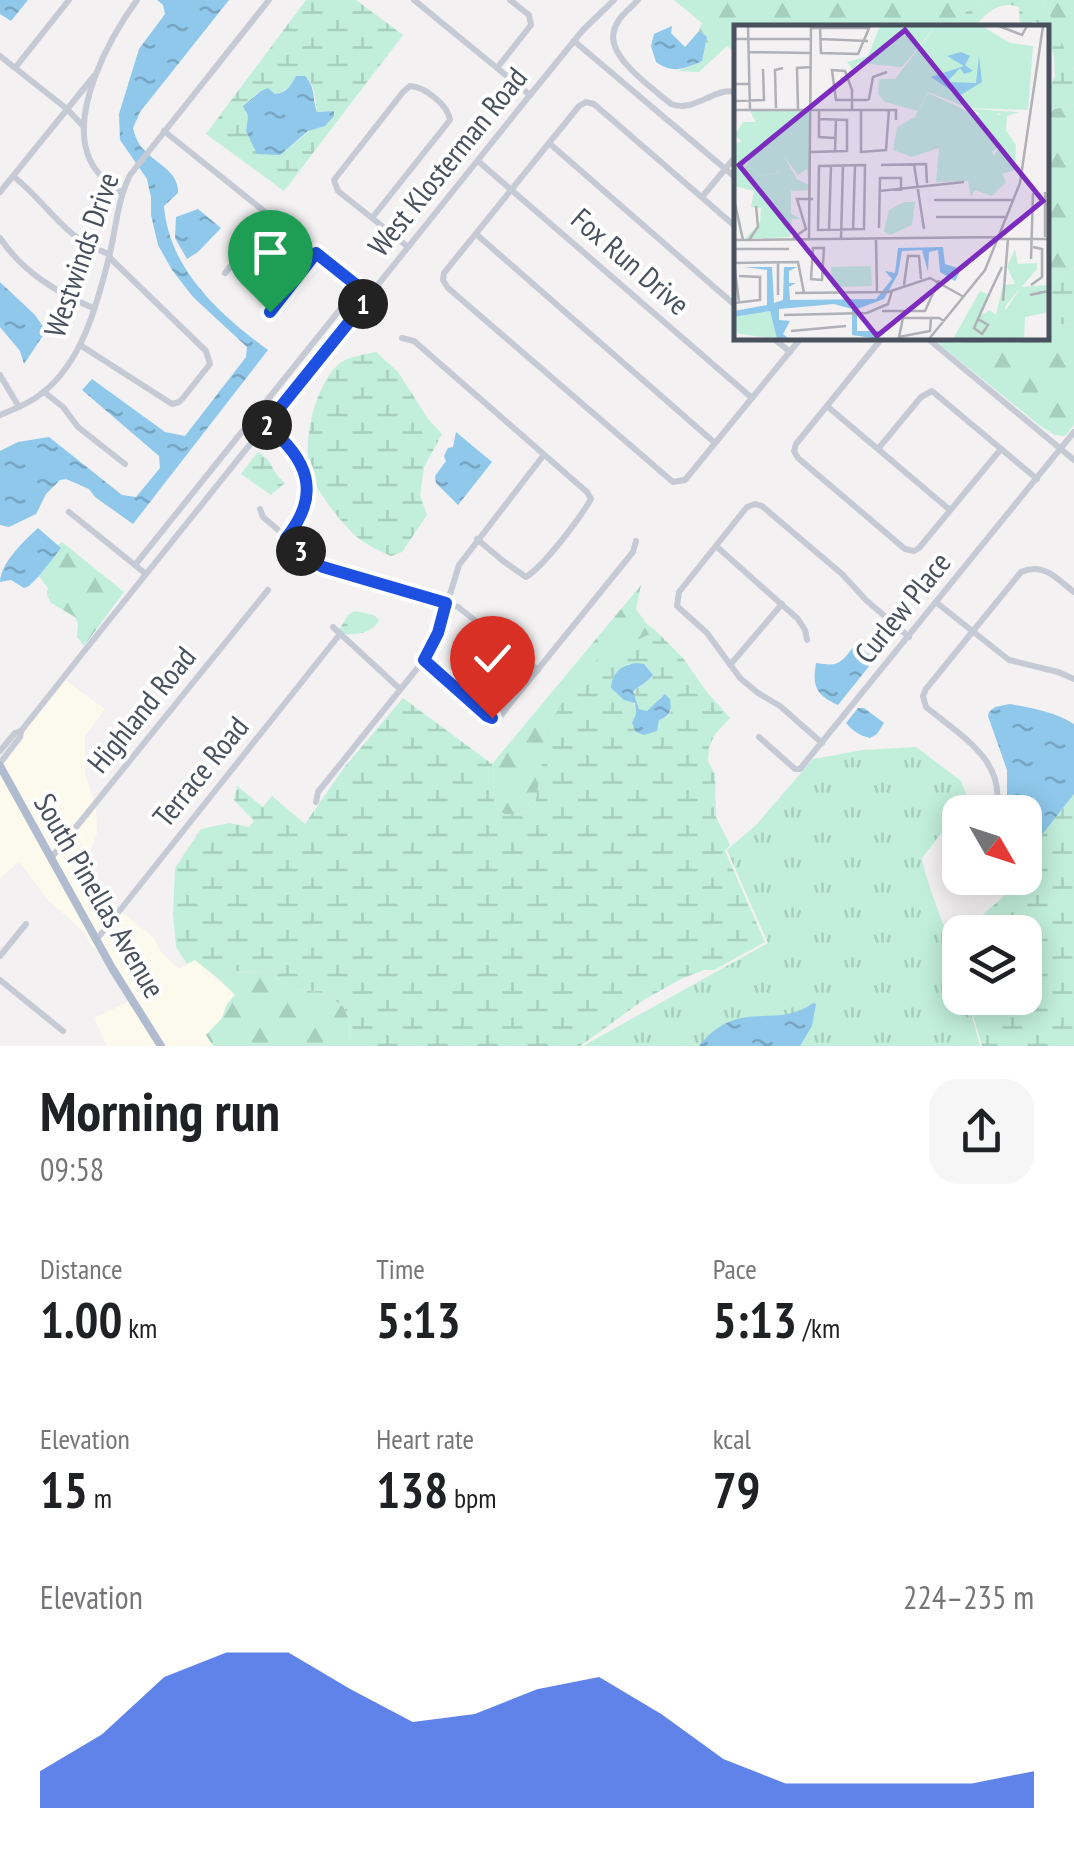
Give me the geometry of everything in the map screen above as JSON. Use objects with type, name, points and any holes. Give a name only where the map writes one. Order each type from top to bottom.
[{"type":"main road","name":"South Pinellas Avenue","points":[[0,765],[96,939],[161,1046]]},
{"type":"street","points":[[15,68],[69,0]]},
{"type":"street","points":[[122,193],[92,165],[84,128],[97,72],[116,32],[138,0]]},
{"type":"street","name":"Westwinds Drive","points":[[0,415],[44,392],[80,345],[109,255],[122,193],[136,167],[270,0]]},
{"type":"street","points":[[414,0],[530,96]]},
{"type":"street","points":[[496,68],[531,26],[529,15],[510,0]]},
{"type":"street","name":"West Klosterman Road","points":[[0,765],[21,731],[408,247],[574,41],[614,0]]},
{"type":"street","points":[[638,0],[620,17],[613,32],[613,43],[624,62],[678,107],[724,91],[734,92]]},
{"type":"street","points":[[574,41],[734,176]]},
{"type":"street","points":[[0,56],[67,109],[84,128]]},
{"type":"street","points":[[0,192],[97,72]]},
{"type":"street","points":[[372,218],[450,120],[448,110],[419,86],[410,86],[403,92],[336,176],[336,188],[372,218],[408,247]]},
{"type":"street","points":[[734,226],[594,104],[586,102],[444,273],[444,283],[670,481],[685,480],[799,340]]},
{"type":"street","points":[[164,132],[370,296]]},
{"type":"street","points":[[549,143],[734,304]]},
{"type":"street","points":[[702,198],[734,159]]},
{"type":"street","name":"Fox Run Drive","points":[[478,161],[752,398]]},
{"type":"street","points":[[13,176],[32,191],[67,232],[109,255],[206,351],[210,364],[179,402],[172,404],[80,345]]},
{"type":"street","points":[[225,273],[270,217]]},
{"type":"street","points":[[476,234],[715,443]]},
{"type":"street","points":[[0,238],[38,278],[94,308]]},
{"type":"street","points":[[270,312],[316,253]]},
{"type":"street","points":[[135,565],[358,287]]},
{"type":"street","points":[[402,338],[414,340],[591,499],[526,577],[477,539]]},
{"type":"street","points":[[775,340],[790,352]]},
{"type":"street","points":[[880,340],[796,444],[798,458],[904,549],[912,551],[919,548],[1000,448]]},
{"type":"street","points":[[929,340],[1074,460]]},
{"type":"street","points":[[0,375],[19,407]]},
{"type":"street","points":[[44,392],[78,426],[126,464]]},
{"type":"street","points":[[878,448],[923,395],[935,392],[1037,478]]},
{"type":"street","points":[[828,406],[950,510]]},
{"type":"street","points":[[266,425],[294,449],[305,478],[302,512],[286,538]]},
{"type":"street","name":"Curlew Place","points":[[758,736],[798,770],[1074,432]]},
{"type":"street","points":[[316,802],[318,792],[424,660],[438,633],[459,565],[543,456]]},
{"type":"street","points":[[822,743],[780,706],[749,686],[706,633],[677,606],[678,592],[748,507],[755,504],[842,574],[909,636]]},
{"type":"street","points":[[260,509],[263,517],[314,562],[462,610],[538,670]]},
{"type":"street","points":[[69,512],[146,574]]},
{"type":"street","points":[[424,660],[490,718],[502,714],[633,552],[636,541]]},
{"type":"street","points":[[716,546],[801,622],[807,640]]},
{"type":"street","points":[[998,795],[986,758],[924,703],[926,689],[1022,572],[1044,569],[1074,592]]},
{"type":"street","name":"Highland Road","points":[[51,858],[268,590]]},
{"type":"street","points":[[937,603],[1009,660],[1074,679]]},
{"type":"street","points":[[730,665],[782,604]]},
{"type":"street","points":[[332,627],[400,689]]},
{"type":"street","name":"Terrace Road","points":[[96,939],[340,634]]},
{"type":"street","name":"West Klosterman Road","points":[[0,751],[14,733],[21,731]]},
{"type":"street","points":[[0,956],[26,924]]},
{"type":"street","points":[[0,980],[63,1031]]},
{"type":"shaded area","points":[[65,680],[105,709],[85,736],[85,774],[94,800],[51,853],[3,765]]},
{"type":"shaded area","points":[[0,771],[103,955],[48,900],[19,862],[0,878]]},
{"type":"shaded area","points":[[96,807],[97,833],[81,876],[117,908],[97,934],[55,858]]},
{"type":"shaded area","points":[[122,912],[154,938],[160,951],[179,969],[194,960],[235,994],[222,1018],[206,1035],[213,1046],[164,1046],[100,939]]},
{"type":"shaded area","points":[[128,1000],[158,1046],[107,1046],[94,1018]]},
{"type":"green space","points":[[306,0],[356,0],[403,35],[284,191],[206,134]],"holes":[[[294,79],[309,79],[317,112],[334,111],[280,155],[268,153],[246,131],[249,100],[261,91],[279,94]]]},
{"type":"green space","points":[[674,0],[982,0],[968,9],[956,25],[734,25],[734,51],[727,46],[699,72],[678,71],[702,61],[707,37],[699,31],[702,23]]},
{"type":"green space","points":[[982,0],[1043,0],[1074,70],[1074,104],[1049,110],[1049,89],[1055,76],[1049,25],[1020,25],[1019,7],[1012,5],[999,7],[976,25],[956,25],[968,9]]},
{"type":"green space","points":[[1043,0],[1074,0],[1074,70]]},
{"type":"green space","points":[[1074,104],[1074,268],[1049,283],[1049,110]]},
{"type":"green space","points":[[1074,268],[1074,323],[1049,326],[1049,283]]},
{"type":"green space","points":[[1074,323],[1074,425],[1065,436],[1039,425],[934,340],[1049,340],[1049,326]]},
{"type":"green space","points":[[376,352],[398,372],[442,434],[424,467],[420,495],[427,515],[402,552],[391,556],[365,543],[345,525],[318,489],[308,461],[312,415],[330,373],[347,359]]},
{"type":"green space","points":[[258,452],[285,483],[271,495],[241,474]]},
{"type":"green space","points":[[62,542],[124,592],[84,646],[77,637],[75,617],[51,603],[48,588],[39,576]]},
{"type":"green space","points":[[641,585],[636,609],[656,631],[639,640],[544,756],[535,805],[518,814],[498,812],[492,764]]},
{"type":"green space","points":[[355,611],[379,620],[364,632],[344,634],[339,630]]},
{"type":"green space","points":[[656,631],[683,658],[730,718],[709,747],[708,761],[715,774],[716,817],[730,845],[725,851],[765,942],[714,970],[683,978],[645,999],[580,1046],[350,1046],[349,1019],[343,1006],[324,993],[294,989],[268,972],[231,971],[219,979],[195,960],[187,964],[176,947],[175,868],[201,829],[229,823],[249,827],[254,821],[234,800],[237,786],[263,807],[272,796],[305,824],[343,769],[403,698],[492,764],[498,812],[522,812],[535,805],[548,728],[574,684],[598,659]],"holes":[[[627,664],[644,664],[653,675],[633,693],[639,709],[647,711],[661,696],[671,711],[659,720],[657,730],[644,735],[636,714]]]},
{"type":"green space","points":[[916,747],[961,781],[966,795],[942,795],[942,832],[922,858],[942,922],[942,1015],[972,1015],[980,1046],[583,1046],[768,943],[727,850],[756,825],[813,759],[863,750]]},
{"type":"green space","points":[[1074,794],[1074,1046],[982,1046],[973,1015],[1042,1015],[1042,915],[982,915],[1004,895],[1042,895],[1042,835]]},
{"type":"green space","points":[[231,971],[268,972],[294,989],[324,993],[343,1006],[349,1019],[350,1046],[213,1046],[206,1035],[235,995],[219,979]]},
{"type":"water","points":[[0,0],[28,0],[11,21],[0,14]]},
{"type":"water","points":[[157,0],[229,0],[140,112],[133,128],[142,148],[175,179],[178,193],[164,206],[175,250],[186,270],[215,305],[268,350],[133,524],[89,489],[66,479],[46,494],[36,514],[9,527],[0,525],[0,451],[18,442],[49,437],[122,495],[136,497],[160,468],[159,456],[82,390],[92,379],[165,432],[185,436],[246,357],[247,347],[193,297],[172,270],[158,245],[147,179],[120,140],[119,114],[139,49],[165,14]]},
{"type":"water","points":[[672,26],[671,33],[685,47],[699,31],[707,37],[702,61],[679,69],[656,62],[651,46],[654,34]]},
{"type":"water","points":[[296,76],[308,80],[317,112],[334,111],[334,116],[325,126],[308,131],[280,155],[257,154],[246,131],[248,116],[243,106],[268,88],[275,94],[283,92]]},
{"type":"water","points":[[198,209],[221,228],[187,259],[175,238],[176,217]]},
{"type":"water","points":[[0,282],[46,331],[24,364],[20,351],[0,327]]},
{"type":"water","points":[[456,432],[492,462],[458,505],[436,483],[435,476],[446,461],[448,448],[453,447]]},
{"type":"water","points":[[38,528],[61,548],[29,586],[24,588],[11,580],[0,582],[9,560]]},
{"type":"water","points":[[854,646],[874,660],[838,705],[817,689],[816,663],[839,662]]},
{"type":"water","points":[[636,663],[644,664],[653,675],[633,692],[639,709],[647,711],[665,694],[671,703],[666,717],[659,720],[657,731],[644,735],[636,732],[632,723],[635,703],[624,700],[611,688],[618,671]]},
{"type":"water","points":[[1010,704],[1035,709],[1074,724],[1074,794],[1042,835],[1042,795],[1007,795],[1007,770],[988,716],[995,707]]},
{"type":"water","points":[[858,708],[884,723],[870,738],[846,723]]},
{"type":"water","points":[[816,1004],[812,1026],[800,1046],[699,1046],[728,1022],[799,1011]]},
{"type":"route","points":[[270,312],[316,253],[370,296],[266,425],[294,449],[305,478],[302,512],[286,538],[323,567],[446,603],[438,633],[424,660],[492,718]]}]
